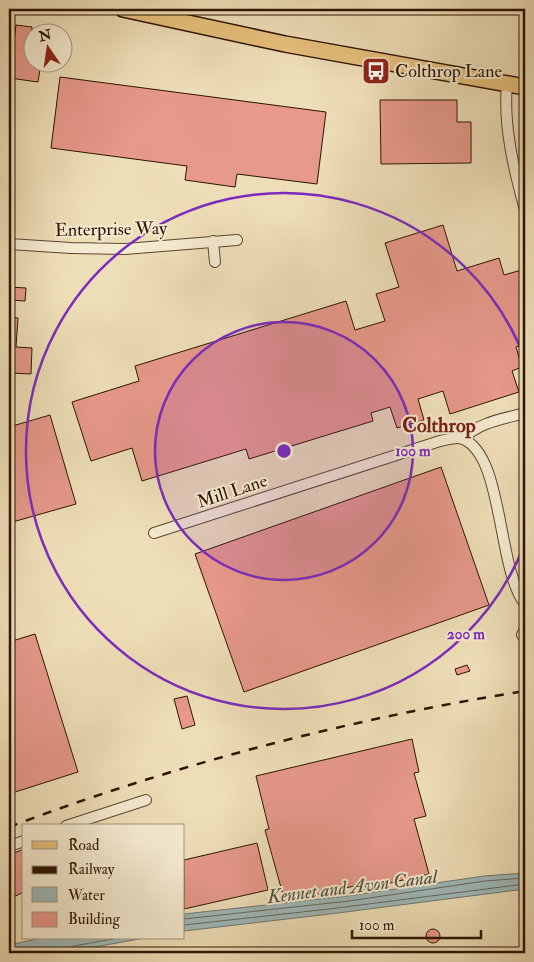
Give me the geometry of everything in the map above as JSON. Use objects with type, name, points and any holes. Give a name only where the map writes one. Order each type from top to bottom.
[{"type":"main road","points":[[123,9],[285,44],[525,87]]},
{"type":"street","points":[[507,84],[506,110],[509,135],[525,210]]},
{"type":"street","name":"Enterprise Way","points":[[9,244],[125,249],[237,240]]},
{"type":"street","points":[[213,241],[215,262]]},
{"type":"street","name":"Mill Lane","points":[[154,533],[440,441],[463,439],[469,432],[478,427],[525,413]]},
{"type":"street","points":[[463,439],[475,449],[495,492],[509,564],[520,598],[525,604]]},
{"type":"street","points":[[72,824],[146,800]]},
{"type":"street","points":[[9,846],[22,842]]},
{"type":"water","points":[[525,873],[525,889],[185,931],[185,914],[348,896],[484,876]]},
{"type":"water","points":[[32,940],[134,940],[61,953],[9,953],[9,945]]},
{"type":"building","points":[[16,25],[22,26],[22,72],[40,72],[38,82],[9,78]]},
{"type":"building","points":[[60,77],[326,112],[317,184],[237,174],[235,187],[185,180],[187,166],[51,148]]},
{"type":"building","points":[[380,100],[457,100],[457,122],[471,122],[471,163],[381,164]]},
{"type":"building","points":[[443,225],[457,271],[499,258],[504,275],[525,269],[525,344],[516,347],[522,367],[512,371],[519,392],[450,414],[443,391],[418,399],[424,420],[397,428],[390,407],[371,413],[373,421],[249,459],[246,449],[142,481],[132,448],[91,461],[72,402],[139,381],[135,366],[346,301],[355,330],[385,321],[376,294],[399,287],[385,243]]},
{"type":"building","points":[[9,287],[26,288],[25,301],[9,300]]},
{"type":"building","points":[[9,317],[18,318],[16,347],[32,348],[31,374],[9,373]]},
{"type":"building","points":[[50,415],[76,504],[9,523],[9,427]]},
{"type":"building","points":[[441,467],[489,605],[244,692],[195,554]]},
{"type":"building","points":[[35,634],[78,772],[9,794],[9,642]]},
{"type":"building","points":[[467,665],[470,671],[457,675],[455,669]]},
{"type":"building","points":[[187,696],[195,725],[182,729],[174,699]]},
{"type":"building","points":[[412,739],[419,772],[414,773],[426,816],[414,819],[429,874],[355,891],[354,886],[285,902],[265,830],[269,829],[256,776]]},
{"type":"building","points":[[257,843],[268,890],[185,909],[185,860]]},
{"type":"building","points":[[22,850],[22,893],[9,899],[9,855]]},
{"type":"building","points":[[433,929],[438,931],[440,936],[438,941],[433,943],[428,941],[426,936],[428,931]]},
{"type":"railway","points":[[9,827],[135,783],[264,746],[394,715],[525,691]]},
{"type":"place","name":"Colthrop Lane","points":[[376,71]]},
{"type":"district","name":"Colthrop","points":[[439,425]]},
{"type":"water label","name":"Kennet and Avon Canal","points":[[352,886]]}]
